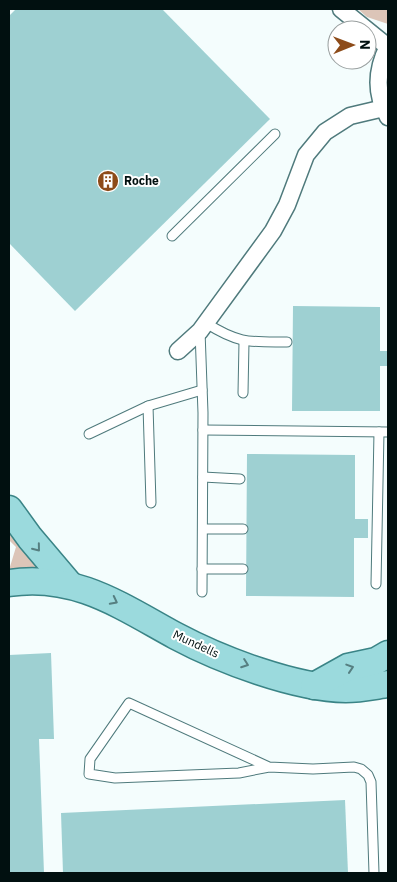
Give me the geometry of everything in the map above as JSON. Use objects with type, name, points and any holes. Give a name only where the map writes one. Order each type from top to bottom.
[{"type":"main road","points":[[9,509],[35,545],[69,584]]},
{"type":"main road","name":"Mundells","points":[[9,583],[69,584],[99,594],[178,636],[225,657],[314,686],[346,689],[388,684]]},
{"type":"main road","points":[[314,686],[348,667],[376,660],[388,654]]},
{"type":"street","points":[[178,351],[203,327],[273,231],[287,205],[306,155],[325,132],[350,116],[386,113],[377,82],[380,64],[388,47],[341,9]]},
{"type":"lane","points":[[172,236],[275,134]]},
{"type":"lane","points":[[202,592],[203,327],[244,342],[287,342]]},
{"type":"lane","points":[[243,393],[244,342]]},
{"type":"lane","points":[[89,434],[148,406],[202,390]]},
{"type":"lane","points":[[148,406],[151,503]]},
{"type":"lane","points":[[203,430],[384,432],[376,584]]},
{"type":"lane","points":[[203,478],[240,479]]},
{"type":"lane","points":[[203,529],[243,529]]},
{"type":"lane","points":[[202,569],[243,569]]},
{"type":"lane","points":[[269,767],[129,703],[90,759],[89,774],[114,778],[231,773],[269,767],[313,769],[354,767],[361,769],[368,775],[371,782],[374,873]]},
{"type":"shaded area","points":[[358,9],[388,9],[388,24],[367,17]]},
{"type":"shaded area","points":[[9,533],[38,569],[9,570],[16,547],[9,540]]},
{"type":"building","name":"Roche","points":[[16,9],[162,9],[270,119],[75,311],[9,243],[9,16]]},
{"type":"building","points":[[293,306],[380,307],[380,351],[388,351],[388,366],[380,366],[380,411],[292,411]]},
{"type":"building","points":[[247,454],[355,455],[355,519],[368,519],[368,538],[354,538],[354,597],[246,596]]},
{"type":"building","points":[[51,653],[54,739],[39,739],[44,873],[9,873],[9,655]]},
{"type":"building","points":[[345,800],[348,873],[63,873],[61,813]]},
{"type":"place","name":"Roche","points":[[108,181]]}]
